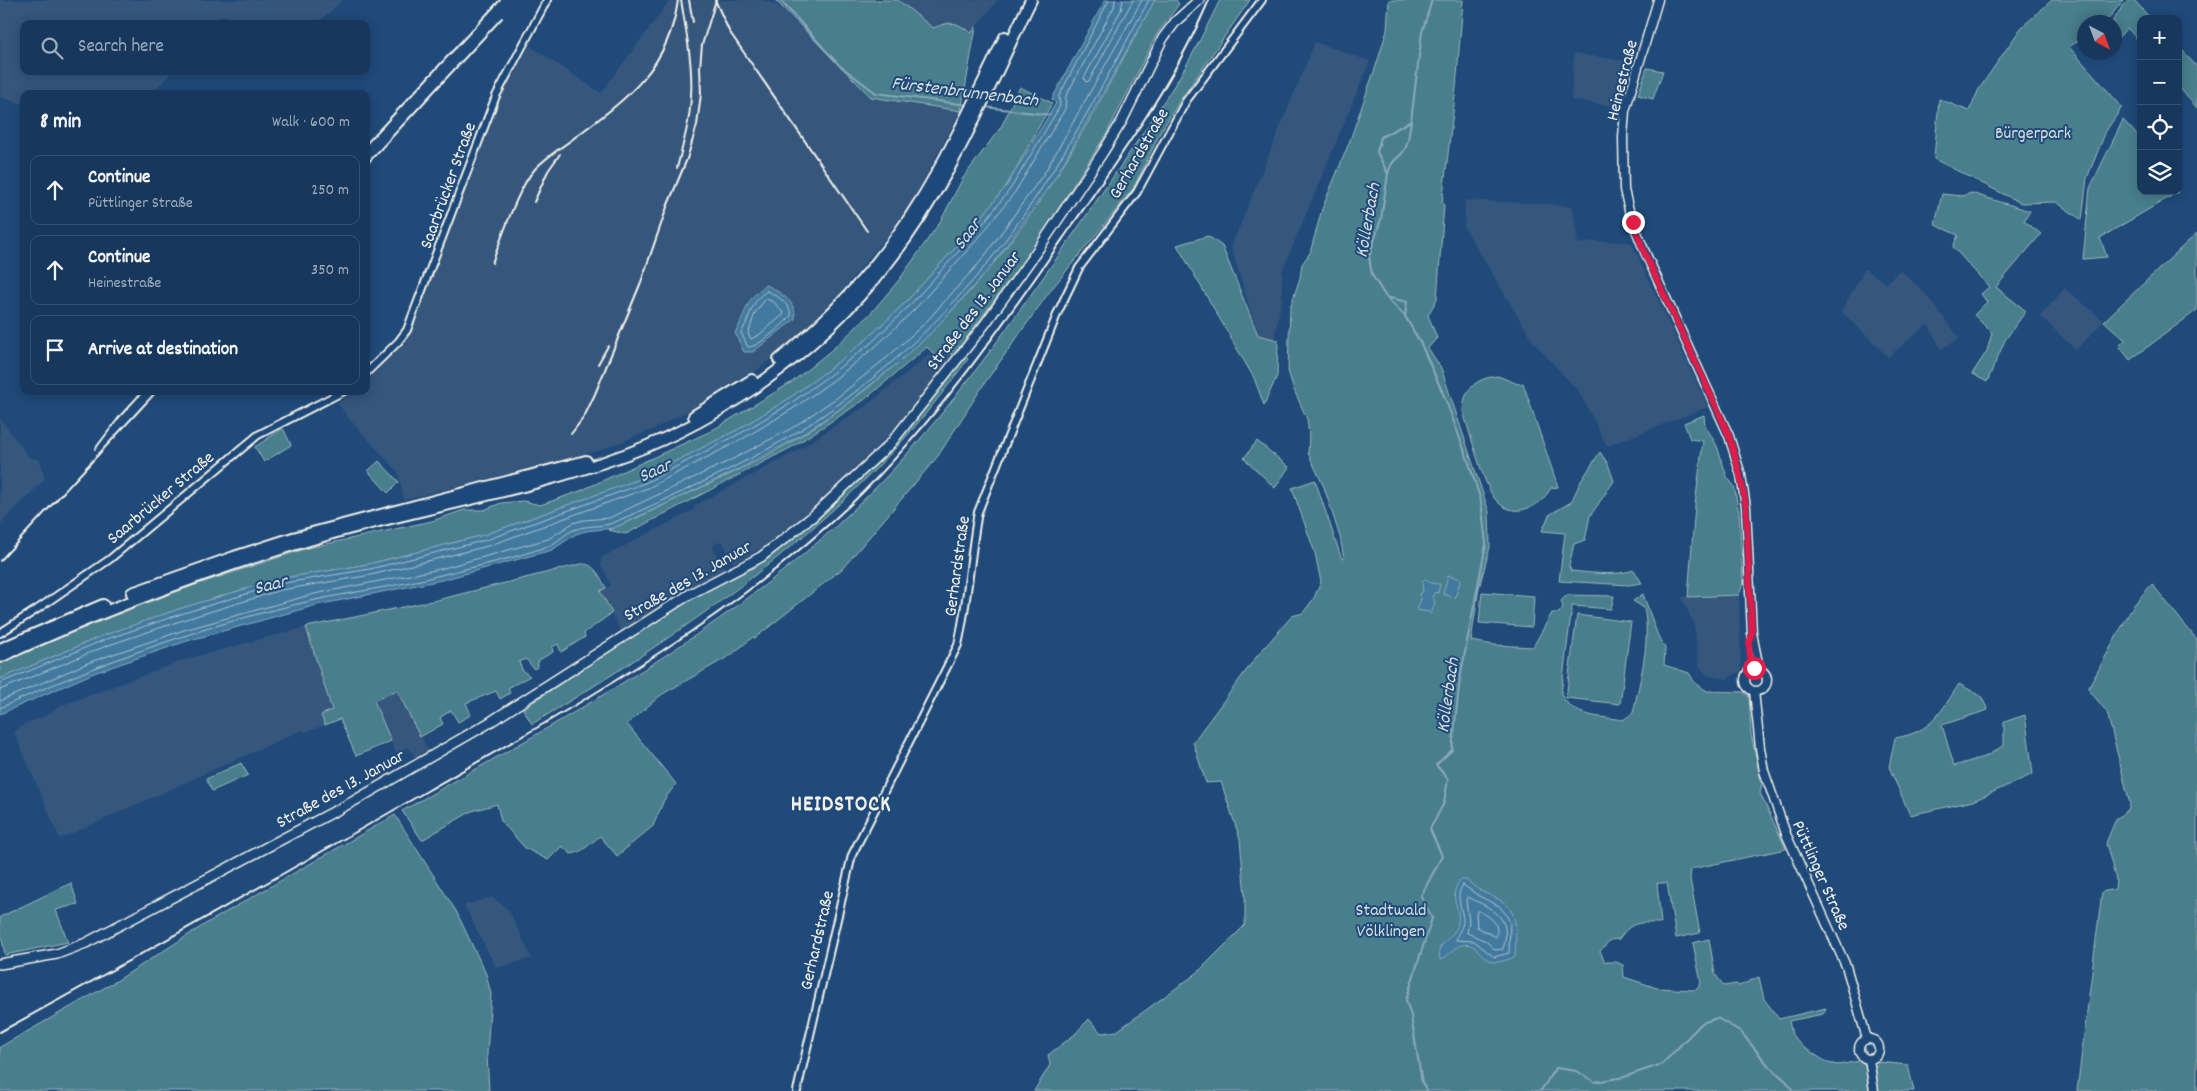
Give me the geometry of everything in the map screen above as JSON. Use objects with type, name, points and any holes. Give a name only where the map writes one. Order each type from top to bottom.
[{"type":"highway","points":[[0,657],[145,596],[286,548],[578,466],[691,417],[754,379],[808,336],[847,297],[892,243],[939,170],[973,112],[1024,0]]},
{"type":"highway","points":[[979,99],[1032,0]]},
{"type":"highway","points":[[0,649],[102,605],[234,557],[373,515],[578,466]]},
{"type":"main road","name":"Straße des 13. Januar","points":[[0,964],[57,954],[86,943],[354,801],[502,716],[690,594],[761,557],[785,539],[830,501],[891,444],[967,348],[1026,268],[1103,152],[1122,121],[1162,38],[1176,21],[1199,0]]},
{"type":"main road","name":"Heinestraße","points":[[1658,0],[1626,112],[1623,137],[1624,190],[1631,218],[1644,252],[1729,436],[1740,475]]},
{"type":"main road","name":"Püttlinger Straße","points":[[1740,475],[1746,507],[1752,633],[1749,644],[1755,669]]},
{"type":"main road","name":"Püttlinger Straße","points":[[1755,669],[1765,672],[1767,678],[1766,685],[1758,690],[1748,688],[1745,682],[1745,676],[1755,669]]},
{"type":"main road","name":"Püttlinger Straße","points":[[1758,690],[1758,722],[1764,771],[1786,834],[1841,952],[1852,980],[1866,1039]]},
{"type":"main road","name":"Püttlinger Straße","points":[[1866,1039],[1873,1040],[1879,1048],[1878,1054],[1869,1059],[1863,1057],[1859,1048],[1861,1042],[1866,1039]]},
{"type":"main road","name":"Püttlinger Straße","points":[[1869,1059],[1874,1091]]},
{"type":"street","name":"Saarbrücker Straße","points":[[370,369],[398,342],[407,330],[496,96],[547,0]]},
{"type":"street","name":"Gerhardstraße","points":[[797,1091],[852,856],[958,645],[965,615],[972,545],[978,512],[1061,305],[1088,253],[1137,192],[1186,101],[1262,0]]},
{"type":"street","name":"Saarbrücker Straße","points":[[0,632],[44,605],[110,558],[258,435],[336,395]]},
{"type":"shaded area","points":[[0,0],[343,0],[320,20],[229,20],[223,15],[219,20],[20,20],[20,75],[169,75],[155,90],[20,90],[20,103],[0,97]]},
{"type":"shaded area","points":[[670,0],[763,0],[778,5],[871,97],[961,111],[907,211],[818,321],[741,383],[652,430],[598,451],[404,500],[398,472],[348,418],[338,403],[348,395],[370,395],[370,375],[403,342],[410,331],[505,86],[530,46],[601,93]]},
{"type":"shaded area","points":[[898,0],[998,0],[971,33],[948,23],[933,28]]},
{"type":"shaded area","points":[[1315,42],[1370,61],[1282,272],[1282,299],[1274,339],[1258,335],[1231,247]]},
{"type":"shaded area","points":[[1574,53],[1630,62],[1618,107],[1571,100]]},
{"type":"shaded area","points":[[1465,200],[1573,207],[1578,244],[1595,241],[1631,242],[1708,407],[1607,446],[1579,392],[1534,343],[1464,227]]},
{"type":"shaded area","points":[[1865,269],[1886,283],[1900,270],[1924,292],[1960,339],[1941,349],[1928,324],[1888,357],[1841,311]]},
{"type":"shaded area","points":[[2065,288],[2104,321],[2076,350],[2040,316]]},
{"type":"shaded area","points":[[944,351],[954,355],[904,420],[845,479],[795,524],[760,549],[733,563],[722,541],[715,544],[713,548],[724,570],[696,584],[621,632],[600,591],[611,585],[601,565],[601,558],[695,509],[694,506],[795,452],[868,404],[932,352],[935,355]]},
{"type":"shaded area","points":[[0,418],[29,457],[40,460],[45,479],[0,524]]},
{"type":"shaded area","points":[[1739,595],[1741,671],[1727,679],[1708,676],[1699,666],[1694,624],[1681,597]]},
{"type":"shaded area","points":[[306,627],[332,711],[321,715],[325,725],[307,732],[302,730],[60,839],[14,732],[26,723],[45,716],[62,705],[190,658]]},
{"type":"shaded area","points":[[397,690],[429,752],[415,759],[409,747],[396,753],[373,700]]},
{"type":"shaded area","points":[[492,897],[509,910],[532,958],[496,968],[464,905]]},
{"type":"green space","points":[[775,0],[898,0],[933,28],[953,23],[971,33],[976,27],[961,111],[871,97]]},
{"type":"green space","points":[[1155,0],[1176,0],[1179,4],[1157,34],[1107,133],[1035,245],[954,355],[944,351],[936,356],[927,347],[864,400],[792,447],[626,534],[608,530],[744,467],[799,437],[867,389],[929,334],[985,274],[1035,208],[1082,132]]},
{"type":"green space","points":[[1220,0],[1250,0],[1179,102],[1160,133],[1133,189],[1050,291],[984,384],[938,456],[842,569],[755,638],[753,637],[731,655],[661,695],[627,724],[676,784],[664,800],[653,826],[617,856],[600,836],[579,852],[571,854],[562,846],[548,860],[525,848],[501,821],[497,804],[472,811],[422,840],[402,811],[616,687],[720,618],[818,542],[888,475],[920,440],[979,366],[1063,249],[1179,78]]},
{"type":"green space","name":"Stadtwald Völklingen","points":[[1389,0],[1463,0],[1456,88],[1442,203],[1444,205],[1437,299],[1428,315],[1437,338],[1428,348],[1441,368],[1489,512],[1490,547],[1479,588],[1471,641],[1494,645],[1533,647],[1552,613],[1559,613],[1563,607],[1561,601],[1567,595],[1614,596],[1611,609],[1572,606],[1561,694],[1572,708],[1580,712],[1623,720],[1633,713],[1644,661],[1646,621],[1644,608],[1633,601],[1643,594],[1658,636],[1665,648],[1664,665],[1689,673],[1695,683],[1707,691],[1743,692],[1749,697],[1751,734],[1762,784],[1760,793],[1786,849],[1691,869],[1690,879],[1700,933],[1676,938],[1667,883],[1657,883],[1661,923],[1637,924],[1628,928],[1619,939],[1610,940],[1600,951],[1605,962],[1616,962],[1623,965],[1624,977],[1657,988],[1693,990],[1697,989],[1701,983],[1693,943],[1709,939],[1715,974],[1724,986],[1736,984],[1739,986],[1759,977],[1764,999],[1779,1019],[1826,1008],[1823,1014],[1789,1021],[1792,1035],[1803,1047],[1828,1063],[1838,1065],[1859,1061],[1857,1047],[1865,1047],[1871,1074],[1879,1062],[1908,1065],[1914,1091],[1034,1091],[1050,1065],[1048,1055],[1074,1035],[1089,1019],[1101,1033],[1117,1031],[1197,973],[1245,925],[1245,897],[1240,839],[1221,782],[1206,783],[1193,742],[1257,656],[1292,616],[1303,613],[1314,598],[1321,582],[1315,553],[1292,488],[1315,480],[1341,557],[1344,559],[1340,537],[1324,487],[1308,453],[1307,419],[1288,371],[1290,308],[1300,278],[1302,264],[1310,253],[1322,209],[1349,143],[1377,63],[1387,30]]},
{"type":"green space","name":"Bürgerpark","points":[[2052,0],[2123,0],[2111,15],[2077,15],[2077,42],[2069,47],[2077,56],[2077,60],[2080,60],[2122,107],[2106,131],[2087,178],[2082,220],[2056,202],[2021,203],[1934,159],[1939,99],[1969,111],[1979,89],[2021,28]]},
{"type":"green space","points":[[2127,0],[2134,0],[2147,15],[2137,15],[2137,39],[2127,28],[2122,33],[2122,15],[2117,15]]},
{"type":"green space","points":[[2182,50],[2197,67],[2197,108],[2182,91]]},
{"type":"green space","points":[[1647,68],[1663,71],[1653,99],[1638,95]]},
{"type":"green space","points":[[1020,87],[1052,103],[1007,185],[974,227],[906,302],[867,339],[788,399],[739,429],[643,478],[484,535],[369,564],[278,579],[182,608],[102,636],[0,679],[0,662],[146,601],[308,548],[432,521],[464,510],[484,510],[501,503],[523,501],[540,505],[580,491],[711,431],[792,382],[835,347],[871,313],[899,280],[940,222],[963,178],[1001,127]]},
{"type":"green space","points":[[2123,120],[2137,135],[2137,195],[2173,195],[2100,238],[2107,257],[2083,259],[2090,188]]},
{"type":"green space","points":[[1971,193],[2030,211],[2024,221],[2041,234],[1996,287],[2026,311],[2005,340],[1987,382],[1972,374],[1987,351],[1992,333],[1974,315],[1987,302],[1981,294],[1989,287],[1953,247],[1958,235],[1935,225],[1942,194],[1962,196]]},
{"type":"green space","points":[[2197,233],[2197,310],[2130,360],[2119,346],[2125,340],[2104,321]]},
{"type":"green space","points":[[1208,236],[1222,246],[1258,335],[1278,340],[1277,376],[1264,405],[1254,378],[1177,245]]},
{"type":"green space","points":[[965,356],[968,359],[904,439],[812,529],[768,565],[676,632],[629,664],[532,724],[523,709],[656,619],[684,602],[755,567],[780,549],[841,496],[892,447]]},
{"type":"green space","points":[[1498,376],[1518,384],[1523,383],[1558,487],[1551,488],[1537,504],[1521,510],[1505,507],[1490,492],[1463,412],[1465,397],[1472,386],[1483,379]]},
{"type":"green space","points":[[1704,415],[1705,425],[1717,446],[1727,477],[1734,486],[1739,513],[1743,583],[1739,595],[1688,597],[1695,505],[1703,441],[1690,439],[1684,423]]},
{"type":"green space","points":[[282,429],[291,445],[264,462],[255,447]]},
{"type":"green space","points":[[1257,441],[1289,467],[1275,488],[1244,458]]},
{"type":"green space","points":[[1600,452],[1608,464],[1614,481],[1590,516],[1585,540],[1574,544],[1569,566],[1571,571],[1595,573],[1619,573],[1634,570],[1642,583],[1629,585],[1559,581],[1565,533],[1542,531],[1549,515],[1571,502],[1581,481]]},
{"type":"green space","points":[[379,461],[399,482],[388,493],[368,471]]},
{"type":"green space","points":[[581,564],[590,566],[599,575],[606,588],[600,591],[612,613],[584,633],[585,637],[561,652],[558,644],[552,647],[553,652],[539,660],[537,667],[534,669],[526,659],[519,662],[523,671],[530,676],[508,688],[510,693],[500,699],[496,691],[466,703],[471,715],[458,722],[451,710],[440,718],[443,724],[420,737],[397,690],[374,701],[391,741],[356,756],[340,719],[325,725],[321,715],[332,710],[306,627],[437,600]]},
{"type":"green space","points":[[2152,584],[2197,640],[2197,1091],[2077,1091],[2102,892],[2115,889],[2116,880],[2106,843],[2116,819],[2128,810],[2130,804],[2107,712],[2088,689],[2133,606]]},
{"type":"green space","points":[[1482,592],[1534,596],[1532,627],[1479,623]]},
{"type":"green space","points":[[1577,615],[1631,622],[1620,704],[1566,698]]},
{"type":"green space","points":[[1959,684],[1981,696],[1988,710],[1942,725],[1954,766],[1987,756],[2004,745],[2004,722],[2025,715],[2033,774],[1973,801],[1910,815],[1889,767],[1895,738],[1918,731],[1934,720]]},
{"type":"green space","points":[[241,763],[248,775],[212,791],[206,779]]},
{"type":"green space","points":[[395,815],[456,911],[486,974],[491,994],[487,1054],[489,1091],[0,1091],[0,1047],[118,980],[207,923]]},
{"type":"green space","points":[[71,883],[78,904],[56,910],[68,942],[5,955],[0,929],[0,917]]},
{"type":"water","name":"Saar","points":[[1105,0],[1155,0],[1055,178],[990,268],[933,331],[898,363],[844,406],[798,437],[735,471],[614,528],[576,534],[552,550],[442,580],[317,605],[187,641],[94,673],[0,714],[0,679],[102,636],[182,608],[278,579],[369,564],[484,535],[643,478],[739,429],[788,399],[867,339],[906,302],[974,227],[1007,185],[1056,103],[1052,99]]},
{"type":"water","points":[[767,285],[783,295],[791,303],[795,319],[753,352],[744,352],[735,333],[750,301]]},
{"type":"water","points":[[1448,575],[1461,579],[1455,598],[1443,594]]},
{"type":"water","points":[[1426,579],[1430,583],[1440,584],[1438,593],[1435,592],[1432,597],[1435,602],[1431,614],[1417,610],[1421,599],[1419,594],[1423,592],[1422,582]]},
{"type":"water","points":[[1460,880],[1467,880],[1478,889],[1500,900],[1511,910],[1515,925],[1515,957],[1500,962],[1490,961],[1476,948],[1467,944],[1459,946],[1440,960],[1439,949],[1453,934],[1458,923],[1458,911],[1454,897],[1456,886]]},
{"type":"waterway","name":"Fürstenbrunnenbach","points":[[780,0],[839,65],[876,93],[968,105]]},
{"type":"waterway","name":"Köllerbach","points":[[1427,1091],[1422,1083],[1411,1016],[1406,1000],[1432,918],[1421,896],[1442,856],[1430,829],[1444,803],[1448,779],[1436,765],[1452,750],[1460,678],[1486,544],[1481,501],[1469,463],[1445,398],[1421,344],[1405,316],[1407,302],[1386,297],[1372,275],[1369,257],[1381,219],[1388,174],[1377,152],[1381,137],[1411,121],[1422,32],[1432,0]]},
{"type":"waterway","name":"Fürstenbrunnenbach","points":[[985,107],[1050,115]]},
{"type":"waterway","name":"Köllerbach","points":[[1388,174],[1392,164],[1406,146],[1411,122]]},
{"type":"waterway","name":"Köllerbach","points":[[1387,298],[1405,316]]},
{"type":"waterway","name":"Köllerbach","points":[[1540,1091],[1556,1068],[1576,1071],[1595,1082],[1624,1077],[1662,1064],[1702,1023],[1717,1018],[1740,1031],[1768,1065],[1787,1082],[1793,1091]]},
{"type":"railway","points":[[370,140],[500,0]]},
{"type":"railway","points":[[492,263],[517,200],[529,177],[544,160],[610,110],[642,81],[655,64],[665,45],[673,24],[678,0]]},
{"type":"railway","points":[[677,168],[688,123],[691,84],[689,48],[681,0]]},
{"type":"railway","points":[[689,0],[693,22]]},
{"type":"railway","points":[[715,0],[729,31],[867,231]]},
{"type":"railway","points":[[571,434],[584,417],[595,394],[641,282],[667,207],[687,159],[697,125],[701,94],[700,67],[702,45],[716,0]]},
{"type":"railway","points":[[0,1032],[267,883],[593,694],[701,625],[803,547],[882,473],[940,407],[1019,302],[1163,90],[1180,61],[1209,0]]},
{"type":"railway","points":[[370,161],[502,18]]},
{"type":"railway","points":[[534,202],[548,171],[560,154]]},
{"type":"railway","points":[[598,364],[608,346]]},
{"type":"railway","points":[[95,449],[120,416],[139,395]]},
{"type":"railway","points":[[0,561],[153,395]]},
{"type":"district","name":"HEIDSTOCK","points":[[841,802]]},
{"type":"route","points":[[1633,222],[1644,252],[1729,436],[1740,475],[1746,507],[1752,633],[1749,644],[1751,670],[1754,668]]}]
